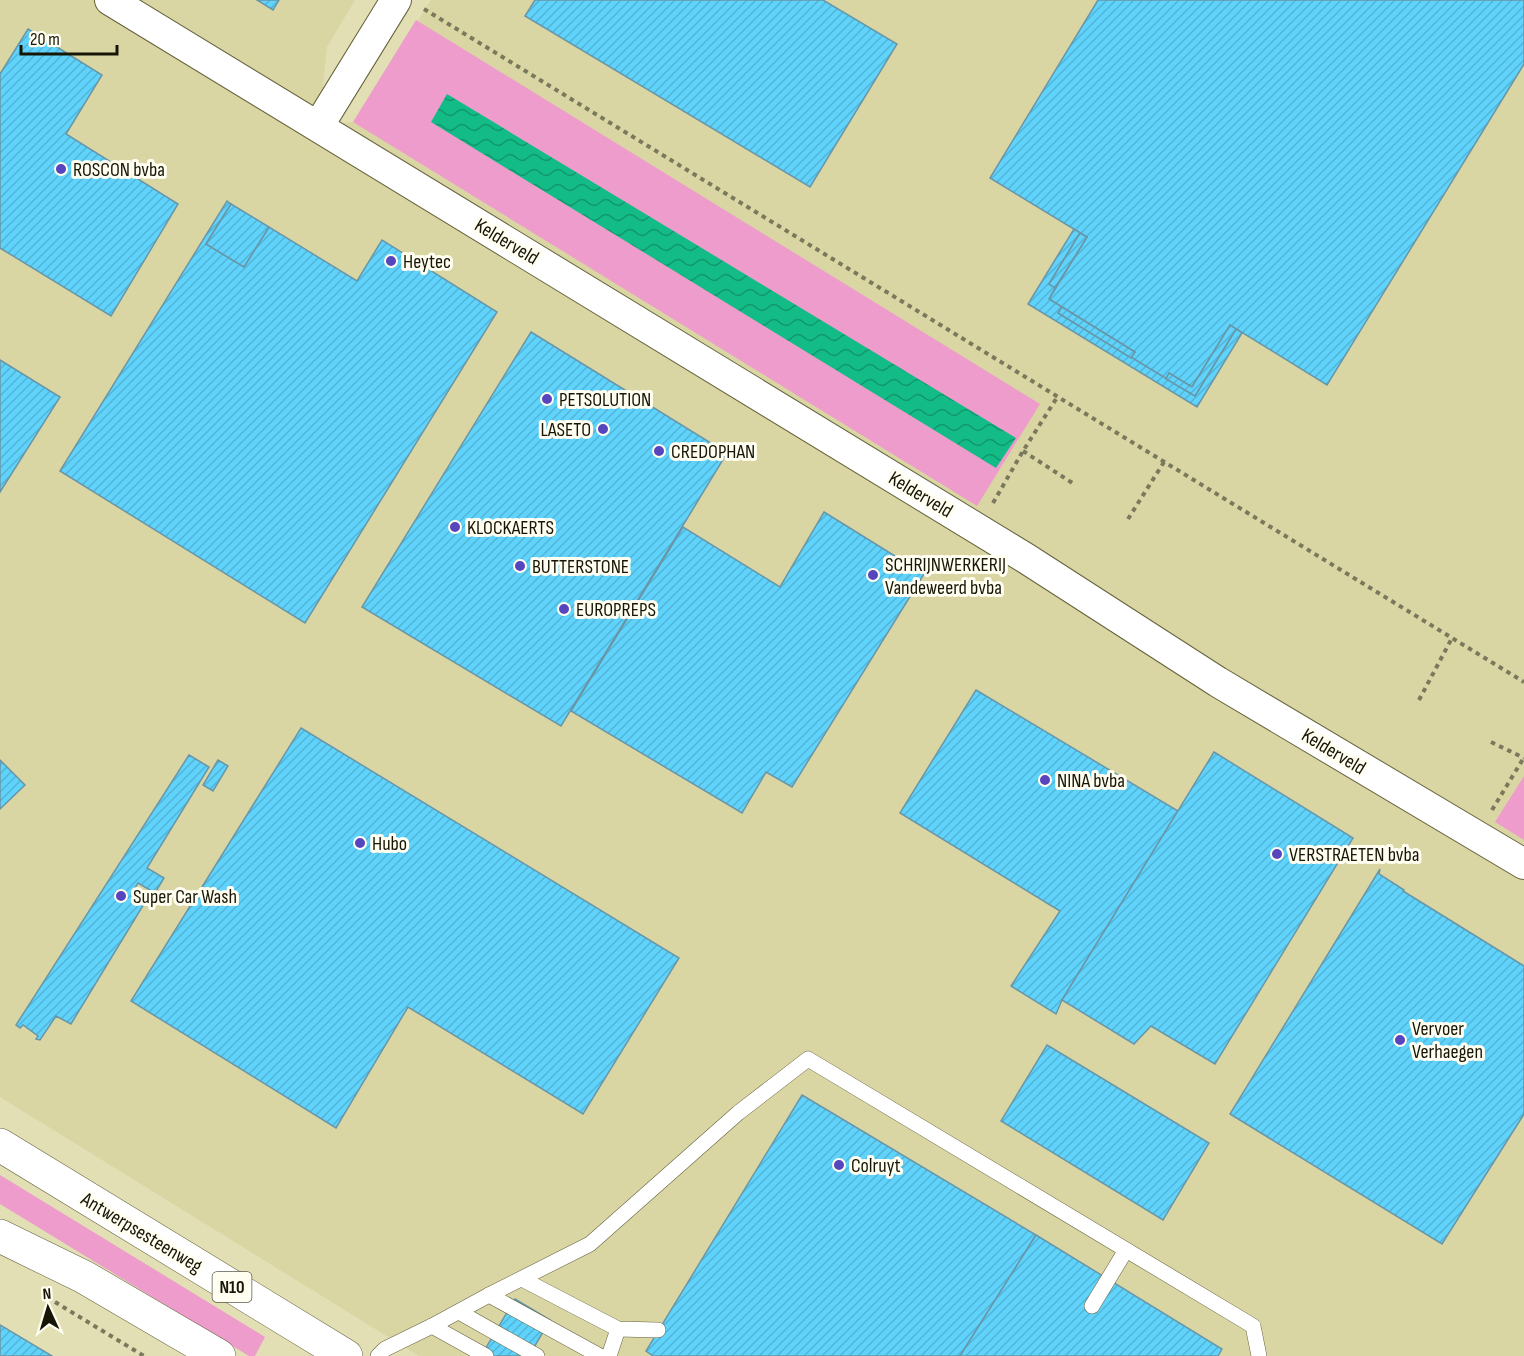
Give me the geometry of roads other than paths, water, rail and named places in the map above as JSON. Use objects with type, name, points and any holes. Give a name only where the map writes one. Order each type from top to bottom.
[{"type":"main road","name":"Antwerpsesteenweg","points":[[0,1145],[346,1356]]},
{"type":"main road","points":[[0,1236],[84,1277],[219,1356]]},
{"type":"street","name":"Kelderveld","points":[[110,0],[978,529],[1218,682],[1524,864]]},
{"type":"street","points":[[318,125],[408,3]]},
{"type":"lane","points":[[378,1356],[385,1349],[459,1312],[489,1294],[590,1244],[738,1113],[808,1059],[1253,1326],[1259,1356]]},
{"type":"lane","points":[[1092,1306],[1126,1250]]},
{"type":"lane","points":[[522,1279],[618,1329],[658,1330]]},
{"type":"lane","points":[[489,1294],[600,1356]]},
{"type":"lane","points":[[459,1312],[537,1356]]},
{"type":"lane","points":[[432,1326],[486,1356]]},
{"type":"lane","points":[[609,1356],[618,1329]]},
{"type":"water","points":[[447,94],[1016,438],[996,468],[431,122]]},
{"type":"place","name":"ROSCON bvba","points":[[61,169]]},
{"type":"place","name":"Heytec","points":[[391,261]]},
{"type":"place","name":"PETSOLUTION","points":[[547,399]]},
{"type":"place","name":"LASETO","points":[[603,429]]},
{"type":"place","name":"CREDOPHAN","points":[[659,451]]},
{"type":"place","name":"KLOCKAERTS","points":[[455,527]]},
{"type":"place","name":"BUTTERSTONE","points":[[520,566]]},
{"type":"place","name":"SCHRIJNWERKERIJ Vandeweerd bvba","points":[[873,575]]},
{"type":"place","name":"EUROPREPS","points":[[564,609]]},
{"type":"place","name":"NINA bvba","points":[[1045,780]]},
{"type":"place","name":"Hubo","points":[[360,843]]},
{"type":"place","name":"VERSTRAETEN bvba","points":[[1277,854]]},
{"type":"place","name":"Super Car Wash","points":[[121,896]]},
{"type":"place","name":"Vervoer Verhaegen","points":[[1400,1040]]},
{"type":"place","name":"Colruyt","points":[[839,1165]]}]
